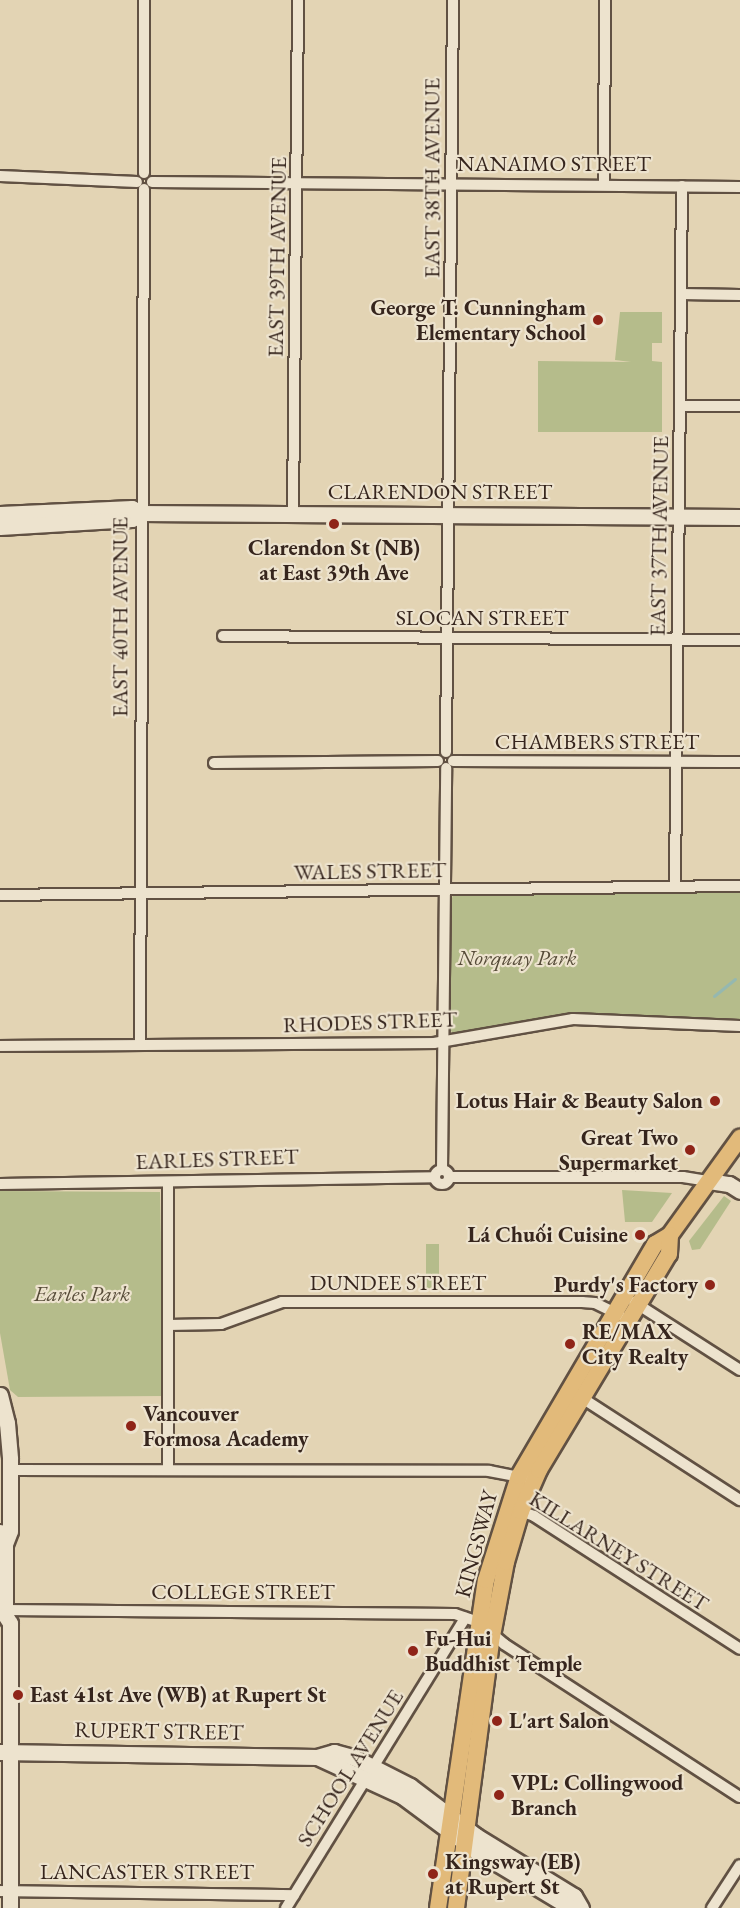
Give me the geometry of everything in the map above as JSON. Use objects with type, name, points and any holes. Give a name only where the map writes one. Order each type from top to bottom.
[{"type":"main road","name":"KINGSWAY","points":[[438,1908],[471,1619],[490,1561],[526,1479],[621,1316],[631,1300],[669,1254],[670,1235],[740,1138]]},
{"type":"main road","name":"KINGSWAY","points":[[456,1908],[492,1636],[514,1509]]},
{"type":"street","name":"EAST 40TH AVENUE","points":[[140,1045],[144,0]]},
{"type":"street","name":"EAST 39TH AVENUE","points":[[293,514],[298,0]]},
{"type":"street","name":"EAST 38TH AVENUE","points":[[442,1175],[453,0]]},
{"type":"street","points":[[604,184],[605,0]]},
{"type":"street","name":"NANAIMO STREET","points":[[0,176],[144,181],[740,187]]},
{"type":"street","name":"EAST 37TH AVENUE","points":[[675,886],[682,186]]},
{"type":"street","points":[[681,294],[740,295]]},
{"type":"street","points":[[680,406],[740,406]]},
{"type":"street","name":"CLARENDON STREET","points":[[0,514],[132,508],[141,513],[740,517]]},
{"type":"street","name":"CLARENDON STREET","points":[[0,527],[132,519],[141,513]]},
{"type":"street","name":"SLOCAN STREET","points":[[223,636],[740,640]]},
{"type":"street","name":"CHAMBERS STREET","points":[[214,763],[446,760],[740,762]]},
{"type":"street","name":"WALES STREET","points":[[0,895],[740,885]]},
{"type":"street","name":"RHODES STREET","points":[[0,1046],[443,1042],[573,1019],[740,1026]]},
{"type":"street","name":"EARLES STREET","points":[[0,1184],[168,1183],[442,1175],[674,1177],[729,1184],[740,1191]]},
{"type":"street","points":[[168,1183],[168,1470]]},
{"type":"street","points":[[631,1300],[740,1370]]},
{"type":"street","name":"DUNDEE STREET","points":[[168,1325],[221,1324],[282,1302],[588,1302],[621,1316]]},
{"type":"street","points":[[575,1394],[740,1500]]},
{"type":"street","points":[[0,1395],[1,1417],[7,1423],[10,1470],[10,1532],[2,1538],[4,1615],[10,1623],[5,1752],[5,1891],[9,1908]]},
{"type":"street","name":"KILLARNEY STREET","points":[[10,1470],[489,1472],[526,1479]]},
{"type":"street","name":"KILLARNEY STREET","points":[[514,1509],[740,1649]]},
{"type":"street","name":"COLLEGE STREET","points":[[4,1615],[451,1613],[471,1619]]},
{"type":"street","points":[[471,1619],[492,1636],[740,1797]]},
{"type":"street","name":"SCHOOL AVENUE","points":[[286,1908],[371,1771],[471,1619]]},
{"type":"street","name":"RUPERT STREET","points":[[5,1752],[317,1757],[334,1752],[371,1771],[402,1796],[449,1822],[572,1908],[581,1908]]},
{"type":"street","name":"RUPERT STREET","points":[[465,1835],[574,1896],[581,1908]]},
{"type":"street","points":[[712,1908],[740,1865]]},
{"type":"street","name":"LANCASTER STREET","points":[[5,1891],[294,1895]]},
{"type":"green space","points":[[620,312],[662,312],[662,343],[652,343],[652,361],[662,362],[662,432],[538,432],[538,361],[631,362],[615,360]]},
{"type":"green space","name":"Norquay Park","points":[[740,892],[740,1019],[585,1013],[454,1034],[450,1030],[448,911],[453,895]]},
{"type":"green space","points":[[622,1190],[672,1193],[652,1222],[625,1222]]},
{"type":"green space","name":"Earles Park","points":[[0,1191],[160,1192],[164,1396],[18,1397],[10,1390],[0,1333]]},
{"type":"green space","points":[[724,1196],[731,1201],[700,1249],[692,1250],[689,1241]]},
{"type":"green space","points":[[426,1244],[439,1244],[439,1288],[426,1288]]},
{"type":"waterway","points":[[714,996],[735,979]]},
{"type":"place","name":"George T. Cunningham Elementary School","points":[[598,320]]},
{"type":"place","name":"Clarendon St (NB) at East 39th Ave","points":[[334,524]]},
{"type":"place","name":"Lotus Hair & Beauty Salon","points":[[715,1101]]},
{"type":"place","name":"Great Two Supermarket","points":[[690,1150]]},
{"type":"place","name":"Lá Chuối Cuisine","points":[[640,1235]]},
{"type":"place","name":"Purdy's Factory","points":[[710,1285]]},
{"type":"place","name":"RE/MAX City Realty","points":[[570,1344]]},
{"type":"place","name":"Vancouver Formosa Academy","points":[[131,1426]]},
{"type":"place","name":"Fu-Hui Buddhist Temple","points":[[413,1651]]},
{"type":"place","name":"East 41st Ave (WB) at Rupert St","points":[[18,1695]]},
{"type":"place","name":"L'art Salon","points":[[497,1721]]},
{"type":"place","name":"VPL: Collingwood Branch","points":[[499,1795]]},
{"type":"place","name":"Kingsway (EB) at Rupert St","points":[[433,1874]]}]
